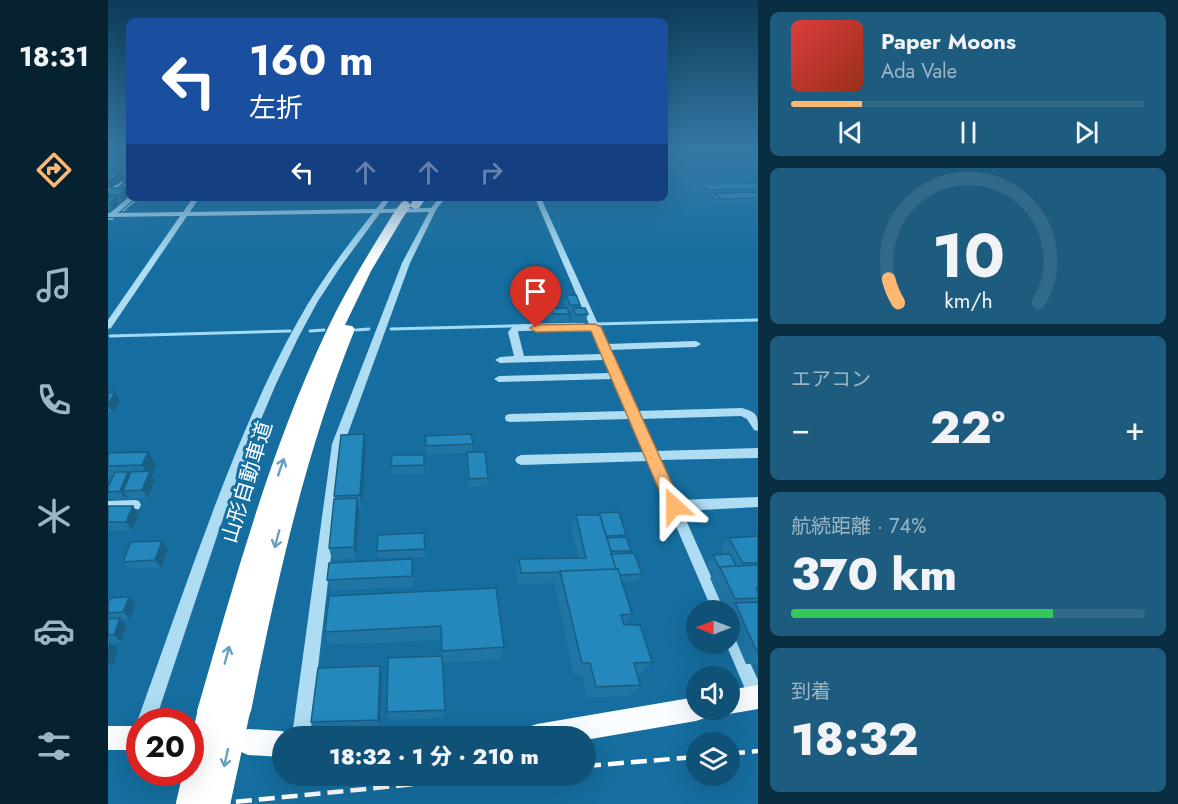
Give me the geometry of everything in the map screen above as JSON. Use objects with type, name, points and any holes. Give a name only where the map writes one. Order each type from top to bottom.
[{"type":"highway","name":"山形自動車道","points":[[190,804],[224,711],[269,569],[314,414],[340,345],[407,205]]},
{"type":"highway","name":"山形自動車道","points":[[216,804],[224,711]]},
{"type":"main road","points":[[740,700],[757,697]]},
{"type":"main road","points":[[596,726],[686,711]]},
{"type":"main road","points":[[108,738],[126,738]]},
{"type":"main road","points":[[248,742],[272,743]]},
{"type":"street","points":[[108,193],[119,193]]},
{"type":"street","points":[[110,215],[128,201]]},
{"type":"street","points":[[108,327],[194,201]]},
{"type":"street","points":[[302,726],[338,444],[406,263],[440,201]]},
{"type":"street","points":[[539,201],[715,600]]},
{"type":"street","points":[[151,708],[212,532],[254,424],[294,337],[337,265],[378,210],[407,205]]},
{"type":"street","points":[[110,215],[433,210]]},
{"type":"street","points":[[520,360],[513,332],[516,328],[595,327]]},
{"type":"street","points":[[500,360],[696,344]]},
{"type":"street","points":[[499,379],[617,376]]},
{"type":"street","points":[[510,418],[742,412],[751,416],[758,427]]},
{"type":"street","points":[[521,460],[758,453]]},
{"type":"street","points":[[674,506],[758,502]]},
{"type":"street","points":[[108,506],[135,505]]},
{"type":"street","points":[[738,654],[757,697]]},
{"type":"building","points":[[704,187],[758,187],[758,189],[707,190]]},
{"type":"building","points":[[113,188],[126,188],[119,195],[108,195]]},
{"type":"building","points":[[758,192],[758,198],[721,199],[715,193]]},
{"type":"building","points":[[708,193],[713,193],[720,199],[714,199]]},
{"type":"building","points":[[108,197],[116,197],[108,203]]},
{"type":"building","points":[[566,295],[576,295],[580,305],[570,305]]},
{"type":"building","points":[[545,301],[555,301],[557,308],[547,309]]},
{"type":"building","points":[[567,308],[570,314],[553,314],[551,309]]},
{"type":"building","points":[[573,308],[585,308],[588,314],[576,315]]},
{"type":"building","points":[[115,392],[108,405],[108,393]]},
{"type":"building","points":[[364,434],[360,495],[334,496],[341,435]]},
{"type":"building","points":[[471,434],[473,444],[426,446],[425,436]]},
{"type":"building","points":[[148,452],[142,465],[108,466],[108,453]]},
{"type":"building","points":[[467,452],[485,452],[488,478],[469,479]]},
{"type":"building","points":[[392,455],[424,455],[424,465],[391,466]]},
{"type":"building","points":[[150,471],[142,490],[123,491],[131,472]]},
{"type":"building","points":[[115,472],[128,472],[120,491],[108,492],[108,487]]},
{"type":"building","points":[[357,498],[354,547],[329,548],[334,499]]},
{"type":"building","points":[[108,506],[133,506],[126,522],[108,522]]},
{"type":"building","points":[[619,512],[626,535],[606,536],[599,513]]},
{"type":"building","points":[[576,515],[600,515],[616,569],[521,573],[519,559],[586,558]]},
{"type":"building","points":[[424,533],[425,549],[377,551],[378,535]]},
{"type":"building","points":[[758,536],[758,563],[743,563],[729,538]]},
{"type":"building","points":[[626,537],[631,551],[611,551],[607,538]]},
{"type":"building","points":[[162,541],[155,560],[123,562],[131,542]]},
{"type":"building","points":[[634,553],[642,574],[620,575],[611,554]]},
{"type":"building","points":[[730,554],[736,566],[719,567],[713,555]]},
{"type":"building","points":[[412,559],[412,576],[327,580],[329,563]]},
{"type":"building","points":[[758,565],[758,588],[756,588],[758,598],[735,599],[720,567]]},
{"type":"building","points":[[618,569],[632,614],[621,615],[624,625],[640,625],[652,662],[634,663],[640,685],[596,687],[590,663],[582,663],[560,571]]},
{"type":"building","points":[[496,588],[504,647],[442,651],[441,626],[325,632],[329,596]]},
{"type":"building","points":[[129,597],[123,612],[108,613],[110,598]]},
{"type":"building","points":[[758,602],[758,654],[740,614],[740,603]]},
{"type":"building","points":[[120,618],[114,635],[108,635],[108,619]]},
{"type":"building","points":[[442,656],[445,710],[387,712],[388,658]]},
{"type":"building","points":[[380,666],[378,720],[311,722],[318,668]]},
{"type":"waterway","points":[[123,211],[135,201]]},
{"type":"waterway","points":[[108,219],[113,219]]},
{"type":"waterway","points":[[595,324],[758,320]]},
{"type":"waterway","points":[[391,329],[583,324]]},
{"type":"waterway","points":[[356,330],[369,329]]},
{"type":"waterway","points":[[310,331],[324,330]]},
{"type":"waterway","points":[[110,336],[290,331]]},
{"type":"railway","points":[[740,753],[758,751]]},
{"type":"railway","points":[[596,765],[686,758]]},
{"type":"railway","points":[[213,804],[396,786]]},
{"type":"route","points":[[536,328],[595,327],[674,506]]}]
